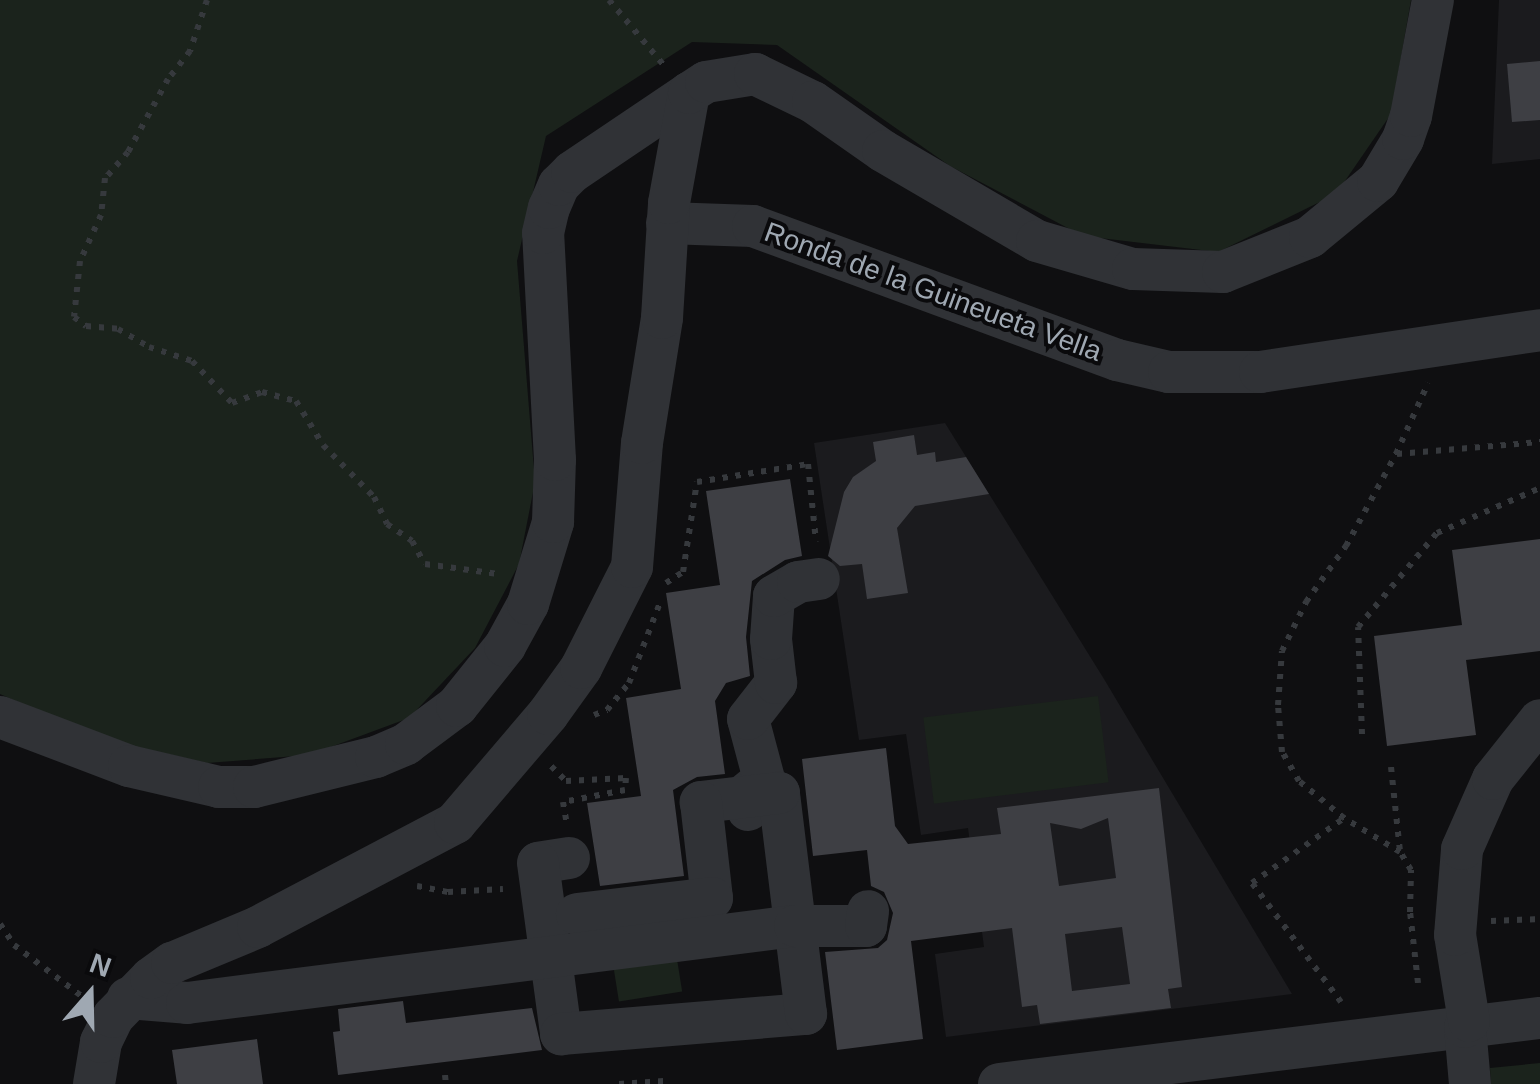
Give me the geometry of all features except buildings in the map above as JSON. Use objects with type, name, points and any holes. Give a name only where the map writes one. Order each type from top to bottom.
[{"type":"street","points":[[0,717],[68,746],[180,780],[219,787],[296,780],[376,757],[428,730],[485,674],[528,604],[546,551],[555,488],[544,233],[548,208],[559,185],[572,172],[706,82],[755,74],[790,89],[942,188],[1037,240],[1134,268],[1223,272],[1310,237],[1378,181],[1404,138],[1411,116],[1433,0]]},
{"type":"street","points":[[94,1084],[109,1001],[172,963],[258,927],[455,822],[570,683],[632,567],[642,443],[662,318],[667,223],[690,93]]},
{"type":"street","name":"Ronda de la Guineueta Vella","points":[[667,223],[753,226],[1116,360],[1169,372],[1260,372],[1540,330]]},
{"type":"street","points":[[560,859],[544,958],[561,1034],[806,1014],[795,926],[759,814],[764,779],[748,719],[776,683],[771,639],[774,596],[798,582],[820,579]]},
{"type":"street","points":[[1470,1084],[1465,1028],[1470,1021],[1455,934],[1462,849],[1494,779],[1540,720]]},
{"type":"street","points":[[577,914],[712,898],[701,802],[794,820],[812,867]]},
{"type":"street","points":[[109,1001],[187,1002],[795,926],[866,926],[868,911]]},
{"type":"street","points":[[999,1084],[1540,1018]]},
{"type":"path","points":[[207,0],[190,50],[168,79],[128,152],[105,178],[101,214],[80,262],[74,316],[86,326],[118,329],[149,347],[192,360],[232,403],[262,392],[296,401],[323,445],[374,497],[387,524],[412,541],[425,564],[516,579],[528,604]]},
{"type":"path","points":[[609,0],[690,93]]},
{"type":"path","points":[[1400,852],[1344,818],[1299,781],[1282,752],[1278,705],[1282,650],[1306,602],[1346,546],[1396,454],[1435,368]]},
{"type":"path","points":[[1396,454],[1540,442]]},
{"type":"path","points":[[579,720],[607,710],[628,684],[650,636],[666,583],[683,572],[697,482],[808,464],[820,579]]},
{"type":"path","points":[[1362,734],[1358,627],[1437,533],[1540,488]]},
{"type":"path","points":[[1391,767],[1400,852],[1411,870],[1410,912],[1418,983]]},
{"type":"path","points":[[402,883],[448,892],[560,859],[562,802],[625,790],[626,778],[566,782]]},
{"type":"path","points":[[1342,1002],[1252,883],[1344,818]]},
{"type":"path","points":[[1478,921],[1540,920]]},
{"type":"path","points":[[0,924],[14,945],[73,986],[109,1001]]},
{"type":"path","points":[[619,1084],[664,1081]]},
{"type":"shaded area","points":[[0,0],[1411,0],[1391,114],[1336,194],[1218,252],[1083,236],[950,166],[777,45],[692,42],[546,136],[517,261],[535,482],[519,564],[475,648],[409,718],[309,755],[207,763],[102,739],[0,694]]},
{"type":"shaded area","points":[[1499,0],[1540,0],[1540,159],[1492,164]]},
{"type":"shaded area","points":[[945,423],[1292,994],[946,1037],[935,954],[984,947],[968,828],[921,835],[906,734],[859,740],[814,443]]},
{"type":"shaded area","points":[[1098,696],[1109,782],[934,804],[923,717]]},
{"type":"shaded area","points":[[677,959],[682,992],[619,1002],[614,969]]},
{"type":"shaded area","points":[[1540,1063],[1540,1084],[1491,1084],[1490,1068]]}]
